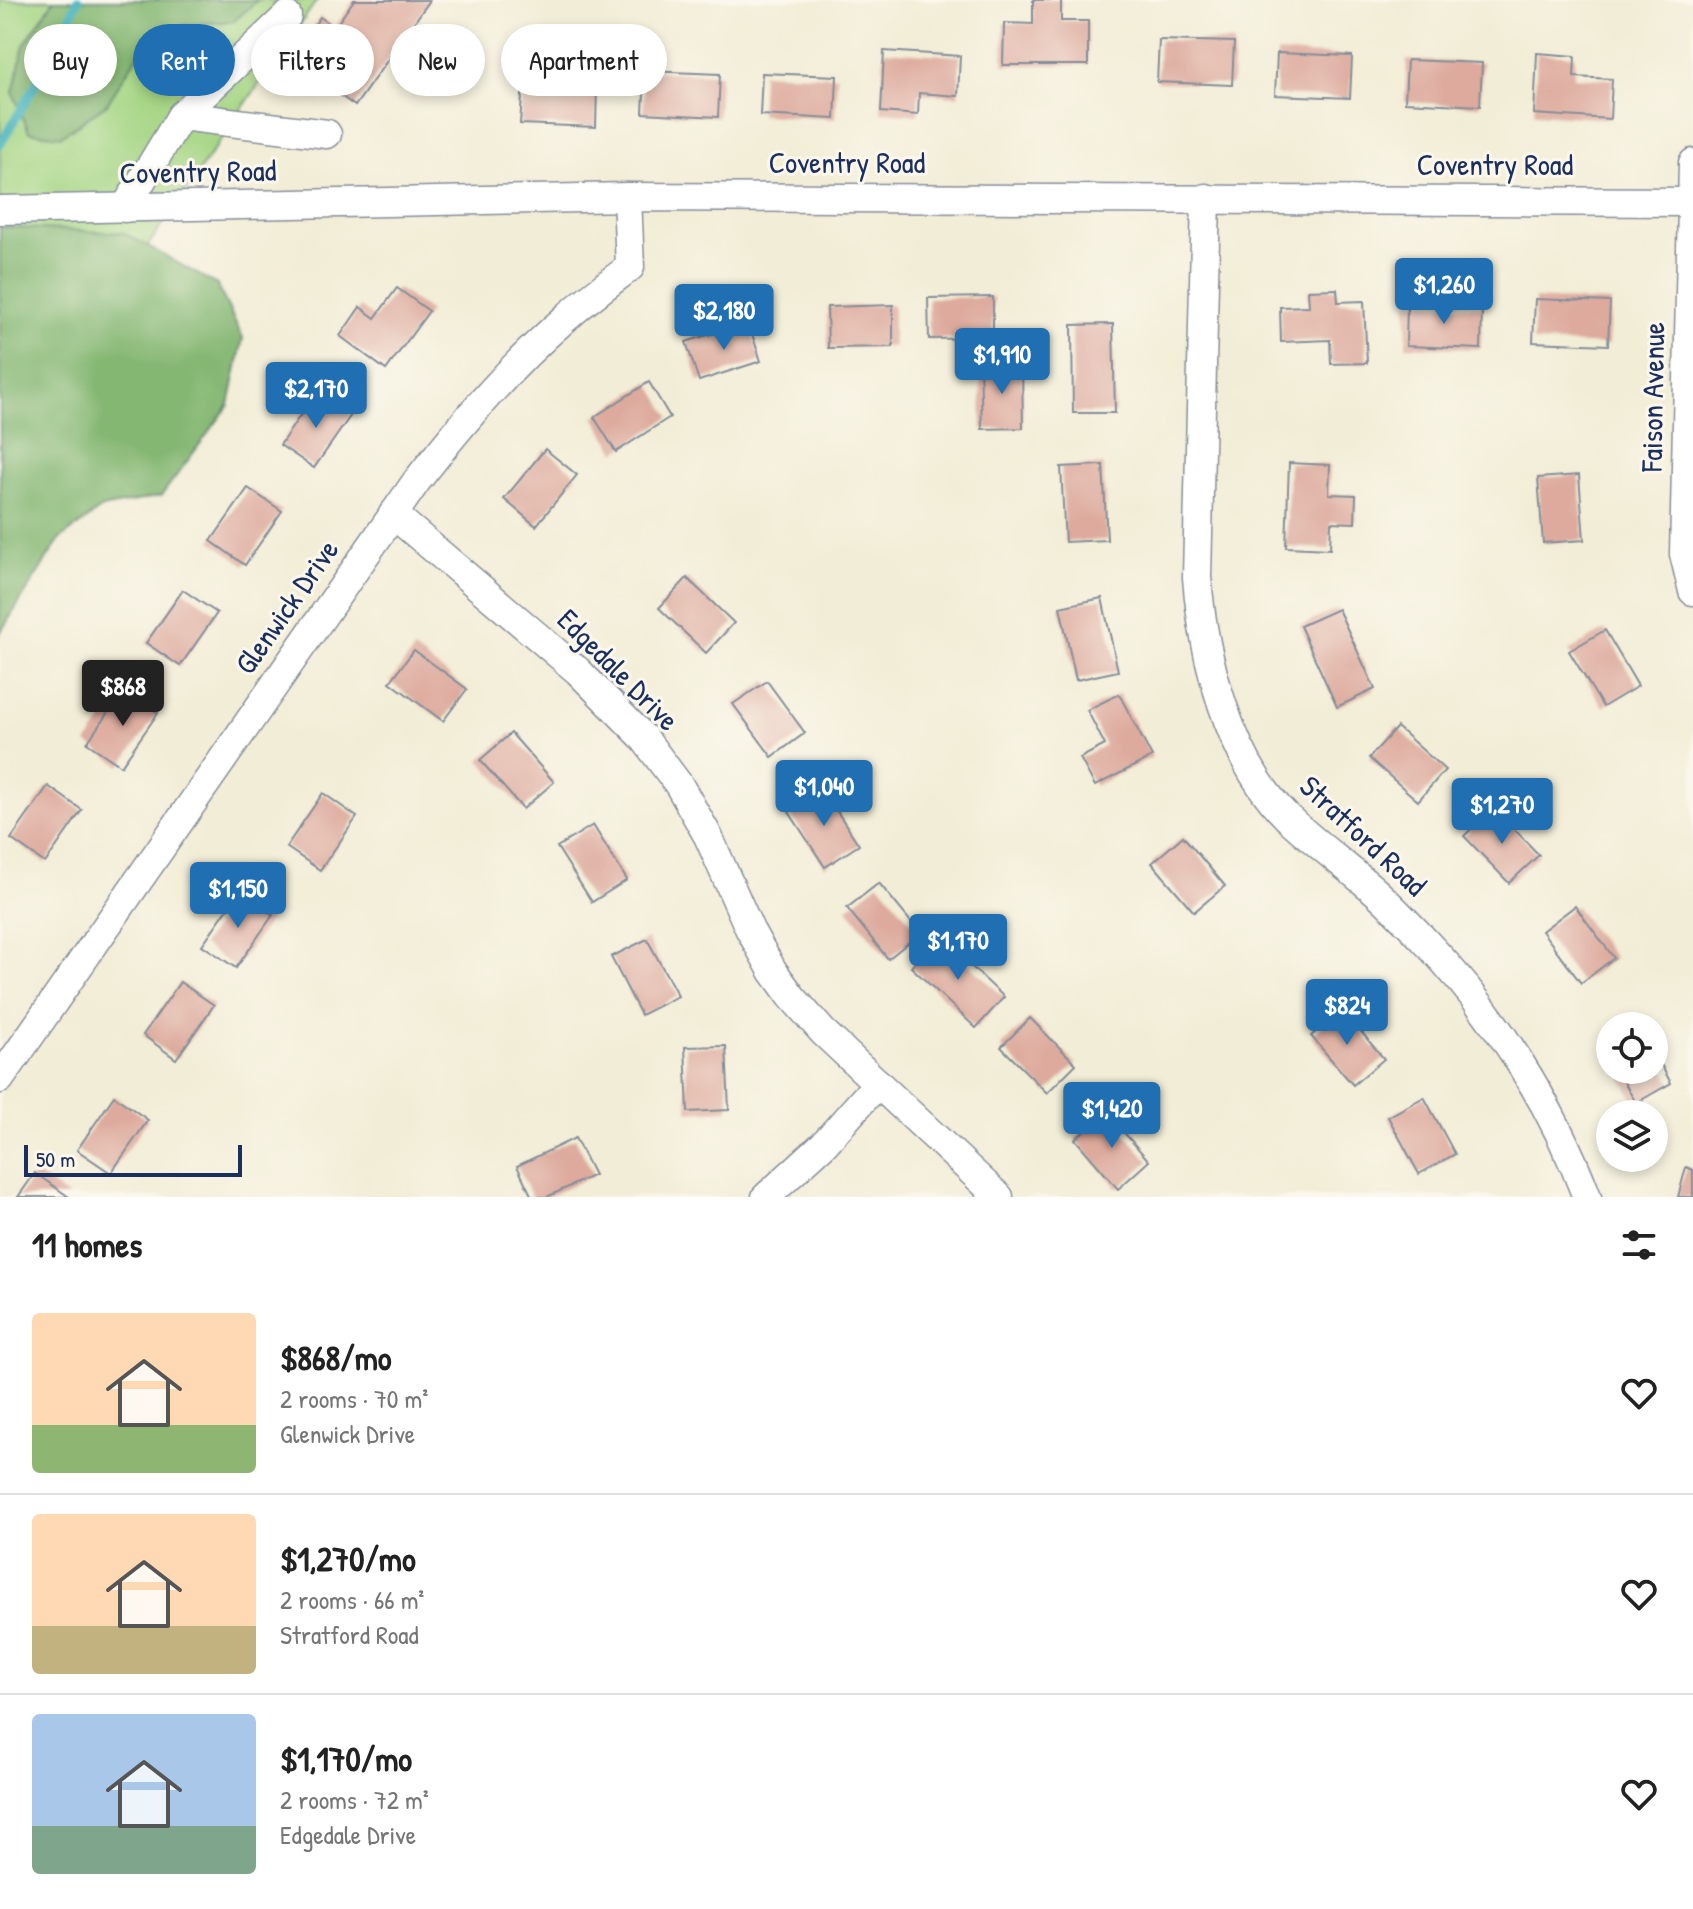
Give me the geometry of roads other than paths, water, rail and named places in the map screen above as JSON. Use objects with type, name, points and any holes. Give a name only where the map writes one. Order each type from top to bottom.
[{"type":"street","points":[[125,208],[181,116],[287,16]]},
{"type":"street","points":[[181,116],[327,134]]},
{"type":"street","name":"Faison Avenue","points":[[1693,163],[1684,554],[1693,591]]},
{"type":"street","name":"Coventry Road","points":[[0,210],[627,197],[1692,202]]},
{"type":"street","name":"Glenwick Drive","points":[[0,1079],[393,514],[456,430],[509,371],[568,316],[630,267],[627,197]]},
{"type":"street","name":"Stratford Road","points":[[1206,198],[1197,577],[1199,610],[1209,662],[1223,707],[1242,750],[1265,789],[1286,815],[1377,893],[1429,944],[1476,1001],[1518,1060],[1552,1117],[1587,1197]]},
{"type":"street","name":"Edgedale Drive","points":[[393,514],[578,671],[643,737],[679,785],[708,836],[750,930],[773,971],[823,1032],[999,1197]]},
{"type":"street","points":[[766,1197],[824,1144],[878,1083]]},
{"type":"waterway","points":[[0,145],[54,53],[78,0]]}]
